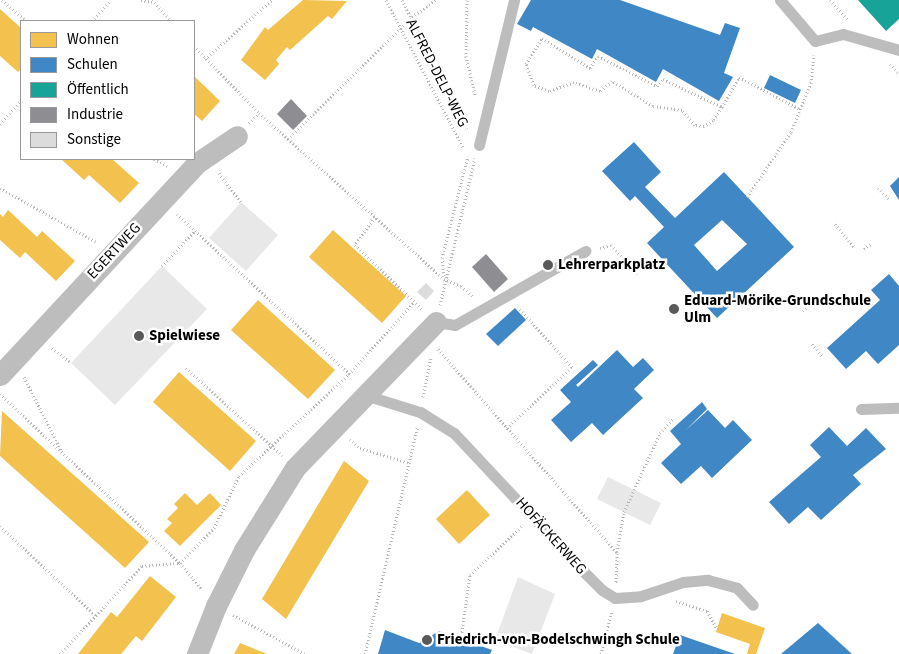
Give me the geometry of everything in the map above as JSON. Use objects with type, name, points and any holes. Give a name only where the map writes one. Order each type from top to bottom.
[{"type":"street","name":"EGERTWEG","points":[[0,375],[206,155],[237,136]]},
{"type":"street","points":[[197,654],[216,606],[244,550],[294,468],[436,322]]},
{"type":"lane","points":[[479,145],[514,0]]},
{"type":"lane","points":[[780,0],[815,41],[843,34],[899,50]]},
{"type":"lane","points":[[436,322],[455,325],[506,294],[585,251]]},
{"type":"lane","name":"HOFÄCKERWEG","points":[[365,396],[420,412],[454,433],[533,515],[584,572],[602,590],[615,598]]},
{"type":"lane","points":[[861,409],[899,408]]},
{"type":"lane","points":[[615,598],[659,592],[683,582],[708,580],[737,588],[753,605]]},
{"type":"path","points":[[2,0],[25,20]]},
{"type":"path","points":[[93,20],[111,0]]},
{"type":"path","points":[[140,0],[152,1],[170,20]]},
{"type":"path","points":[[206,59],[272,0]]},
{"type":"path","name":"ALFRED-DELP-WEG","points":[[386,0],[402,27],[468,156],[442,258],[444,279]]},
{"type":"path","points":[[402,0],[472,139],[479,145],[444,279],[436,322]]},
{"type":"path","points":[[288,139],[412,17],[435,0]]},
{"type":"path","points":[[467,0],[466,56],[476,98]]},
{"type":"path","points":[[830,0],[852,24]]},
{"type":"path","points":[[722,107],[663,79],[657,86],[598,56],[590,68],[542,38],[526,64],[534,85],[549,91],[574,82],[600,92],[612,81],[653,106],[682,110],[695,125],[704,126],[713,120],[722,107],[739,77],[800,108]]},
{"type":"path","points":[[747,197],[791,132],[811,83],[815,41]]},
{"type":"path","points":[[195,47],[288,139],[444,279],[461,286],[485,307]]},
{"type":"path","points":[[0,124],[20,102]]},
{"type":"path","points":[[206,155],[241,202]]},
{"type":"path","points":[[0,188],[114,252]]},
{"type":"path","points":[[878,188],[889,199]]},
{"type":"path","points":[[162,201],[349,374]]},
{"type":"path","points":[[60,654],[142,566],[180,563],[214,528],[239,476],[271,444],[349,374],[414,302],[355,245],[375,217]]},
{"type":"path","points":[[835,224],[854,246]]},
{"type":"path","points":[[162,266],[196,231]]},
{"type":"path","points":[[864,249],[871,244]]},
{"type":"path","points":[[585,251],[611,245],[636,274]]},
{"type":"path","points":[[506,294],[572,367],[507,428]]},
{"type":"path","points":[[803,311],[816,299]]},
{"type":"path","points":[[365,654],[409,463],[434,343],[617,553]]},
{"type":"path","points":[[812,344],[823,357]]},
{"type":"path","points":[[14,358],[62,452]]},
{"type":"path","points":[[186,368],[271,444]]},
{"type":"path","points":[[0,394],[180,563],[216,606],[305,654]]},
{"type":"path","points":[[600,653],[615,598],[617,553],[624,512],[660,433],[674,418]]},
{"type":"path","points":[[336,425],[360,448],[409,463]]},
{"type":"path","points":[[461,639],[470,575],[533,515]]},
{"type":"path","points":[[0,526],[95,616]]},
{"type":"path","points":[[659,592],[666,600],[688,603],[707,611],[717,630]]},
{"type":"shaded area","points":[[241,202],[278,235],[246,271],[209,238]]},
{"type":"shaded area","name":"Spielwiese","points":[[162,266],[207,309],[115,405],[71,363]]},
{"type":"shaded area","points":[[608,477],[661,503],[650,525],[597,499]]},
{"type":"shaded area","points":[[518,577],[555,594],[532,654],[495,640]]},
{"type":"building: Wohnen","points":[[303,0],[347,1],[332,19],[328,16],[290,50],[287,47],[276,60],[279,64],[265,80],[241,60],[265,27],[268,30]]},
{"type":"building: Wohnen","points":[[0,9],[20,27],[20,70],[18,72],[0,56]]},
{"type":"building: Wohnen","points":[[195,77],[220,101],[202,121],[195,115]]},
{"type":"building: Wohnen","points":[[62,160],[113,160],[139,183],[120,203],[89,175],[84,180]]},
{"type":"building: Wohnen","points":[[8,210],[37,237],[42,231],[75,261],[56,281],[25,252],[20,258],[0,240],[0,214],[3,217]]},
{"type":"building: Wohnen","points":[[333,230],[406,296],[382,323],[309,257]]},
{"type":"building: Wohnen","points":[[258,300],[335,370],[308,399],[231,330]]},
{"type":"building: Wohnen","points":[[179,372],[256,441],[230,471],[153,402]]},
{"type":"building: Wohnen","points":[[2,411],[149,542],[125,568],[0,456]]},
{"type":"building: Wohnen","points":[[344,461],[369,481],[286,619],[262,599]]},
{"type":"building: Wohnen","points":[[467,490],[490,515],[459,544],[436,519]]},
{"type":"building: Wohnen","points":[[185,493],[197,505],[210,493],[221,505],[180,546],[164,531],[172,523],[167,519],[178,508],[174,504]]},
{"type":"building: Wohnen","points":[[150,576],[176,597],[142,641],[136,636],[121,654],[78,654],[111,612],[117,617]]},
{"type":"building: Wohnen","points":[[722,613],[765,628],[756,654],[747,654],[750,644],[716,632]]},
{"type":"building: Wohnen","points":[[240,643],[267,654],[234,654]]},
{"type":"building: Schulen","points":[[531,0],[620,0],[720,35],[725,23],[740,28],[724,73],[733,77],[719,101],[663,69],[656,82],[597,49],[592,59],[533,27],[531,31],[517,24]]},
{"type":"building: Schulen","points":[[770,75],[801,90],[795,103],[764,88]]},
{"type":"building: Schulen","points":[[634,142],[661,172],[645,187],[675,218],[724,172],[794,247],[717,318],[647,243],[664,227],[635,196],[630,201],[602,171]],"holes":[[[722,220],[747,244],[717,271],[694,245]]]},
{"type":"building: Schulen","points":[[899,177],[899,200],[890,186]]},
{"type":"building: Schulen","points":[[889,274],[899,286],[899,345],[878,364],[866,351],[846,369],[827,348],[880,300],[871,290]]},
{"type":"building: Schulen","points":[[515,308],[526,320],[498,346],[486,334]]},
{"type":"building: Schulen","points":[[617,350],[633,367],[643,358],[654,370],[634,389],[643,398],[603,435],[592,423],[571,442],[551,420],[571,402],[560,390],[593,360],[598,365],[576,385],[578,387]]},
{"type":"building: Schulen","points":[[702,402],[707,409],[686,430],[708,410],[725,428],[733,420],[752,440],[712,478],[701,466],[681,484],[661,463],[681,444],[670,431]]},
{"type":"building: Schulen","points":[[829,427],[847,446],[866,428],[886,449],[853,475],[861,484],[821,520],[808,507],[789,524],[769,502],[821,457],[810,445]]},
{"type":"building: Schulen","points":[[818,623],[852,654],[781,654]]},
{"type":"building: Schulen","points":[[385,630],[419,643],[439,631],[492,650],[490,654],[378,654]]},
{"type":"building: Schulen","points":[[680,635],[735,654],[673,654]]},
{"type":"building: Öffentlich","points":[[858,0],[899,0],[899,19],[886,31]]},
{"type":"building: Industrie","points":[[291,99],[307,116],[293,130],[277,114]]},
{"type":"building: Industrie","points":[[486,254],[508,279],[494,292],[472,267]]},
{"type":"building: Sonstige","points":[[426,283],[434,291],[426,300],[417,292]]},
{"type":"place","name":"Lehrerparkplatz","points":[[548,265]]},
{"type":"place","name":"Eduard-Mörike-Grundschule Ulm","points":[[674,309]]},
{"type":"place","name":"Spielwiese","points":[[139,336]]},
{"type":"place","name":"Friedrich-von-Bodelschwingh Schule","points":[[427,640]]}]
